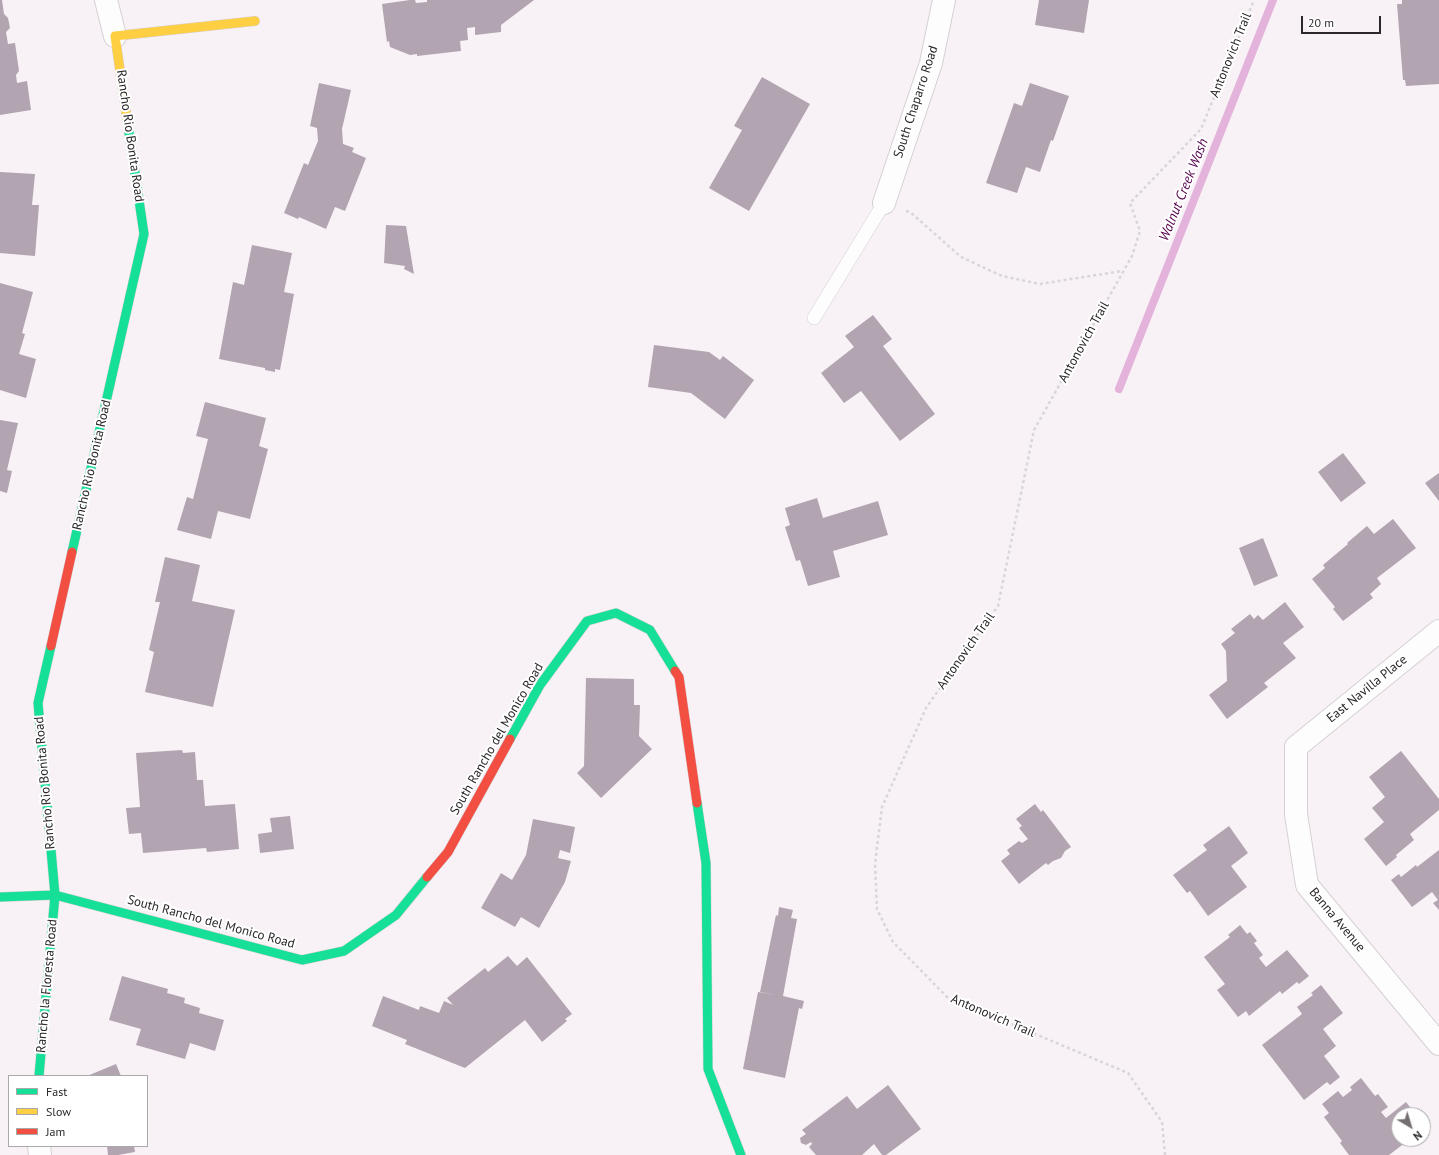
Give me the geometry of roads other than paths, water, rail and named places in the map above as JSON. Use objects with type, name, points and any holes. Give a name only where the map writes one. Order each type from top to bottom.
[{"type":"street","name":"Rancho Rio Bonita Road","points":[[55,895],[38,703],[144,234],[115,36],[106,0]]},
{"type":"street","name":"South Chaparro Road","points":[[884,203],[931,63],[944,0]]},
{"type":"street","points":[[115,36],[255,21]]},
{"type":"street","name":"South Rancho del Monico Road","points":[[0,897],[55,895],[302,960],[344,951],[396,915],[443,858],[452,845],[540,685],[586,621],[616,613],[650,630],[679,677],[706,863],[708,1069],[741,1155]]},
{"type":"street","name":"East Navilla Place","points":[[1296,747],[1439,631]]},
{"type":"street","name":"Banna Avenue","points":[[1296,747],[1296,814],[1307,885],[1439,1044]]},
{"type":"street","name":"Rancho la Floresta Road","points":[[39,1075],[55,895]]},
{"type":"lane","points":[[814,318],[884,203]]},
{"type":"waterway","name":"Walnut Creek Wash","points":[[1119,389],[1273,0]]}]
